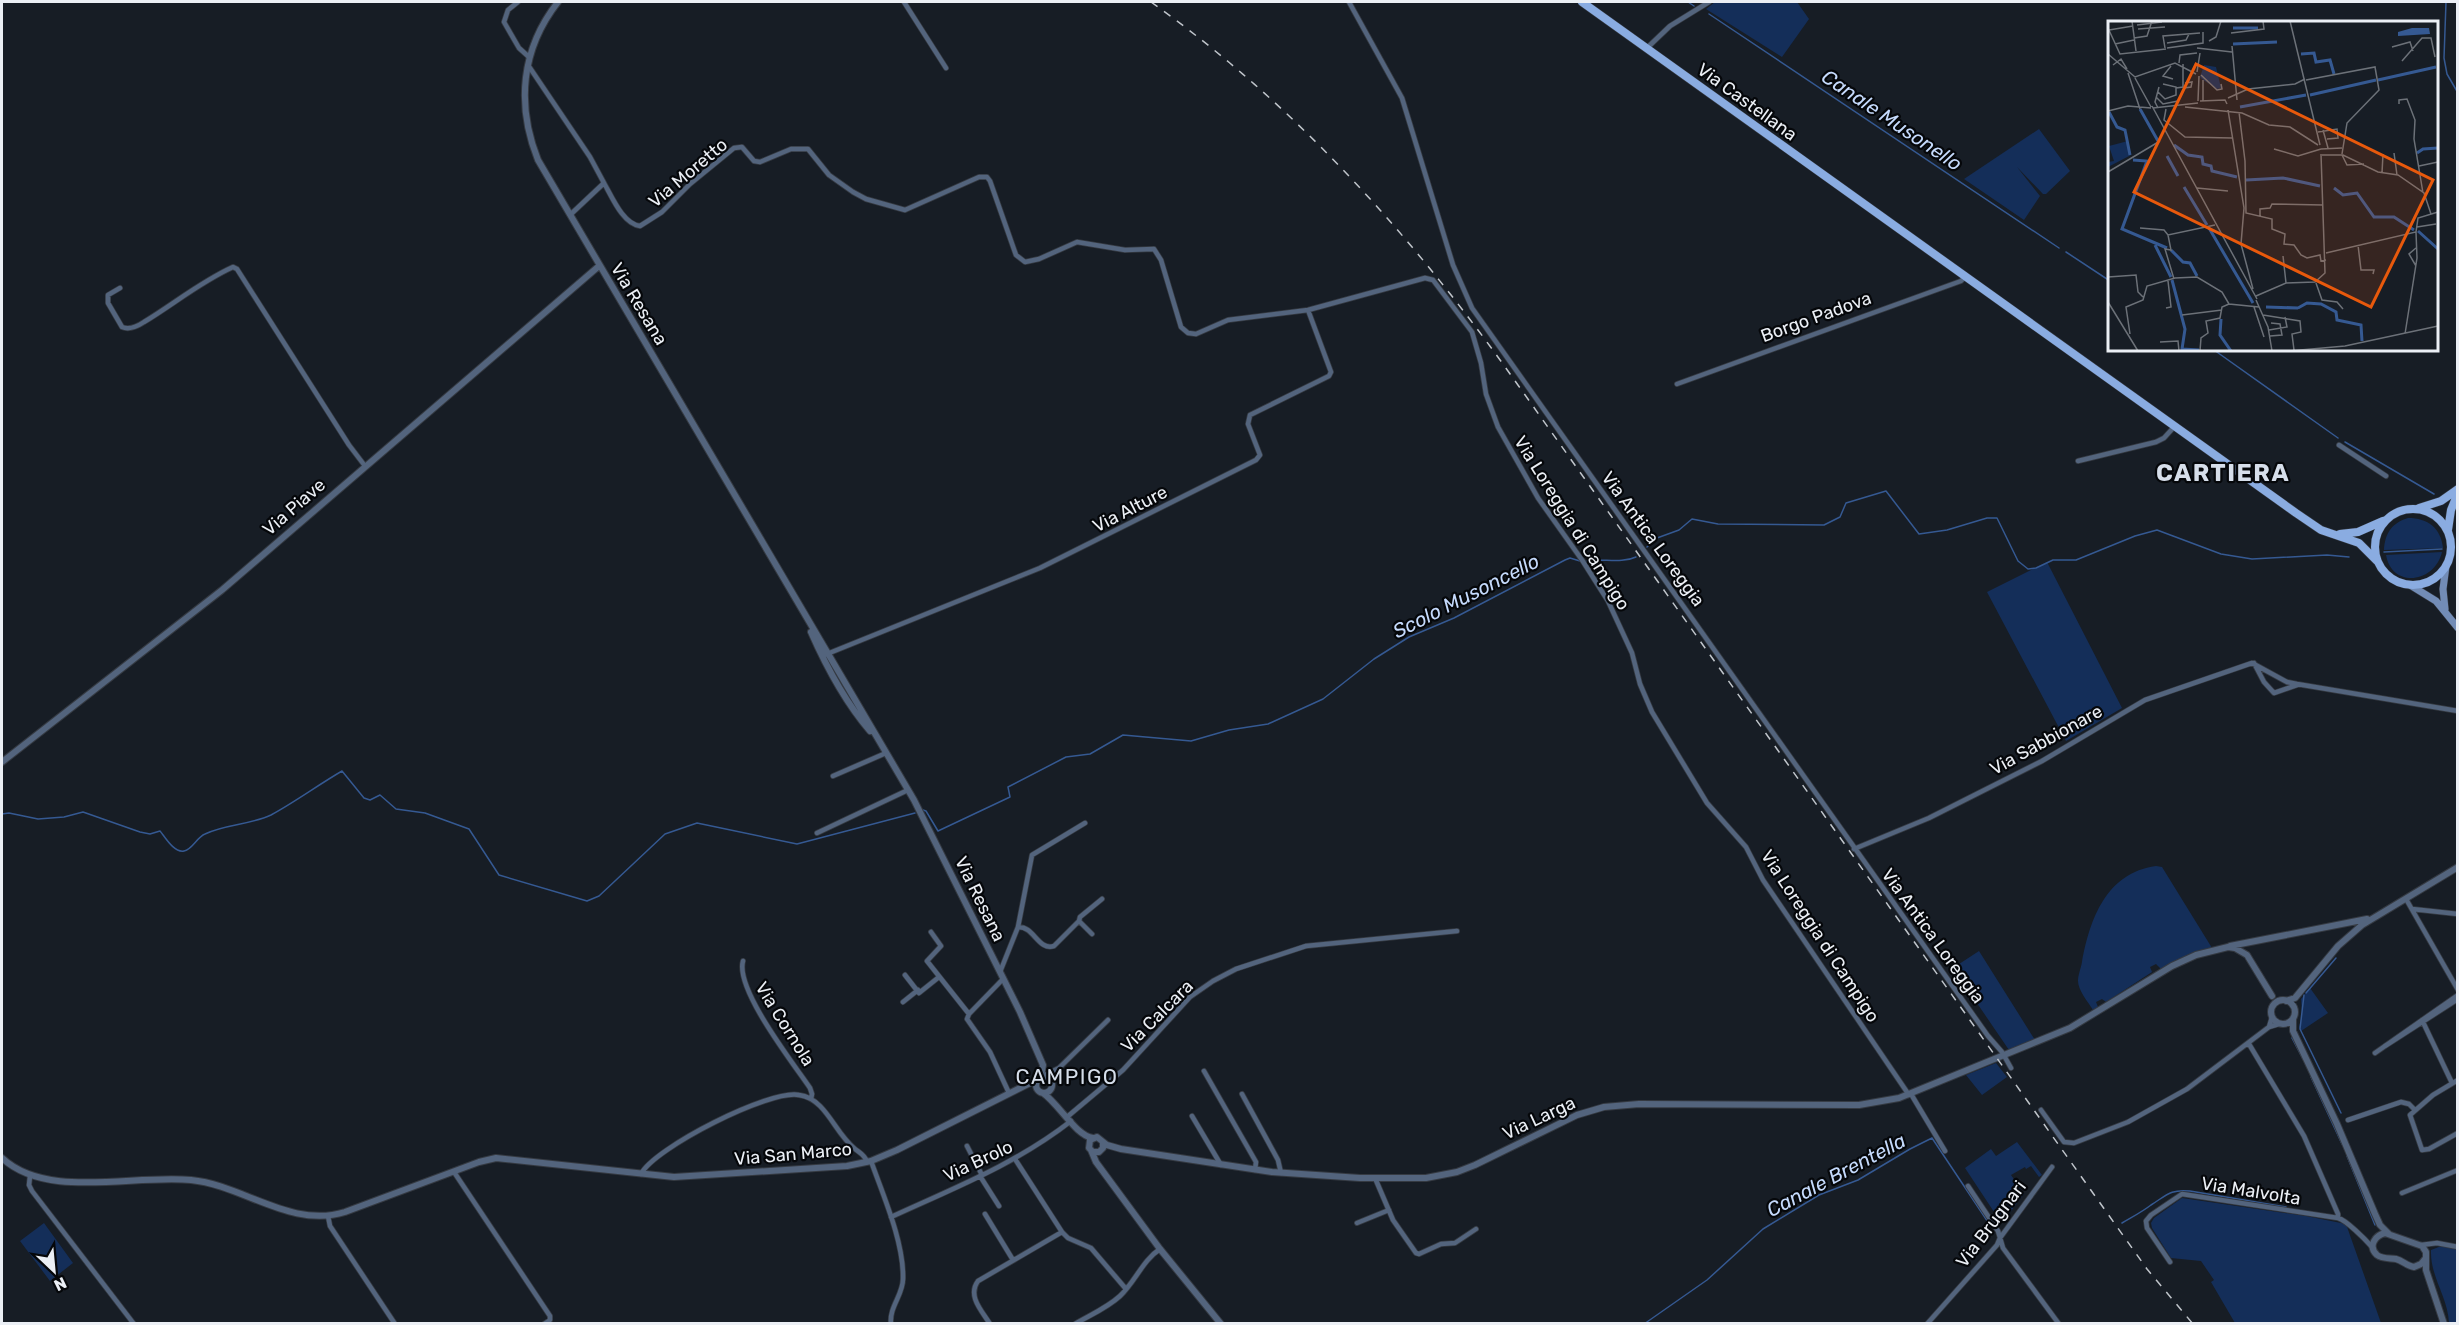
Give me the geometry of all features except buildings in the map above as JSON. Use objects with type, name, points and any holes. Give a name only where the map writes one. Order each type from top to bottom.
[{"type":"main road","name":"Via Castellana","points":[[1582,2],[1965,277]]},
{"type":"main road","points":[[1965,277],[2313,525],[2359,543],[2390,578],[2410,585],[2434,599],[2457,628]]},
{"type":"main road","points":[[2333,534],[2358,532],[2401,511],[2439,502],[2457,491]]},
{"type":"main road","points":[[2447,614],[2443,591],[2446,566],[2451,552],[2448,531],[2457,491]]},
{"type":"main road","points":[[2415,509],[2435,516],[2448,531]]},
{"type":"main road","points":[[2377,561],[2375,540],[2380,527],[2389,517]]},
{"type":"main road","points":[[2410,585],[2431,581],[2446,566]]},
{"type":"street","points":[[518,2],[506,12],[505,24],[519,48],[529,57]]},
{"type":"street","name":"Via Resana","points":[[558,2],[542,27],[527,64],[524,104],[530,138],[538,160],[801,608],[824,655],[850,690],[908,790],[1001,975],[1043,1065],[1047,1079],[1036,1084],[1041,1092]]},
{"type":"street","points":[[904,2],[946,68]]},
{"type":"street","name":"Via Antica Loreggia","points":[[1349,2],[1402,98],[1454,265],[1472,308],[2011,1068]]},
{"type":"street","points":[[1647,48],[1670,26],[1709,2]]},
{"type":"street","points":[[527,64],[535,72],[581,143],[604,183],[570,215]]},
{"type":"street","name":"Via Moretto","points":[[604,183],[627,218],[638,226],[648,223],[690,184],[739,147],[744,149],[754,161],[760,162],[791,149],[808,149],[829,175],[853,192],[872,201],[905,210],[979,177],[987,177],[1016,255],[1022,261],[1029,262],[1039,259],[1077,242],[1120,250],[1152,248],[1156,250],[1182,327],[1188,333],[1199,333],[1228,320],[1308,310]]},
{"type":"street","name":"Via Piave","points":[[2,762],[222,590],[599,266]]},
{"type":"street","points":[[120,288],[108,295],[108,303],[122,327],[127,329],[143,323],[179,297],[233,267],[237,269],[349,445],[365,466]]},
{"type":"street","name":"Borgo Padova","points":[[1677,384],[1961,281],[1965,277]]},
{"type":"street","name":"Via Loreggia di Campigo","points":[[1308,310],[1428,278],[1435,282],[1449,299],[1474,336],[1486,394],[1498,427],[1538,498],[1608,601],[1632,653],[1640,684],[1652,712],[1707,803],[1746,847],[1763,880],[1910,1094],[1945,1151]]},
{"type":"street","name":"Via Alture","points":[[824,655],[1040,568],[1256,460],[1260,455],[1248,424],[1250,416],[1329,376],[1331,372],[1308,310]]},
{"type":"street","points":[[2078,461],[2156,442],[2164,438],[2174,427]]},
{"type":"street","points":[[2339,445],[2386,476]]},
{"type":"street","points":[[2254,663],[2264,682],[2274,693],[2297,684]]},
{"type":"street","points":[[2254,663],[2287,682],[2457,711]]},
{"type":"street","name":"Via Sabbionare","points":[[1854,849],[1929,818],[2042,761],[2145,700],[2254,663]]},
{"type":"street","points":[[833,776],[886,753]]},
{"type":"street","points":[[817,833],[908,790]]},
{"type":"street","points":[[1009,1093],[990,1052],[967,1019],[1001,975],[1018,927],[1032,855],[1085,823]]},
{"type":"street","points":[[2273,1006],[2295,998],[2349,936],[2376,916],[2457,867]]},
{"type":"street","points":[[1018,927],[1027,928],[1044,946],[1049,947],[1054,945],[1079,921],[1080,917],[1102,899]]},
{"type":"street","points":[[2406,899],[2457,990]]},
{"type":"street","points":[[2412,909],[2457,914]]},
{"type":"street","name":"Via Larga","points":[[1102,1148],[1116,1148],[1281,1173],[1421,1179],[1457,1172],[1482,1162],[1567,1119],[1608,1107],[1639,1104],[1859,1105],[1910,1094],[2084,1021],[2172,966],[2222,948],[2339,926],[2376,916]]},
{"type":"street","points":[[1079,921],[1092,934]]},
{"type":"street","points":[[2339,926],[2349,927],[2349,936]]},
{"type":"street","name":"Via Calcara","points":[[1070,1121],[1123,1070],[1190,997],[1236,969],[1306,946],[1457,930]]},
{"type":"street","points":[[932,932],[942,946],[927,961],[969,1014]]},
{"type":"street","points":[[2247,956],[2248,946],[2254,942]]},
{"type":"street","points":[[2222,948],[2234,947],[2247,956],[2272,996],[2272,1017],[2269,1027]]},
{"type":"street","points":[[2222,948],[2229,948],[2240,954],[2256,971]]},
{"type":"street","name":"Via Cornola","points":[[743,961],[741,973],[743,983],[772,1034],[810,1088],[811,1099],[820,1105],[844,1138],[869,1161]]},
{"type":"street","points":[[905,975],[919,993],[939,977]]},
{"type":"street","points":[[903,1002],[918,990]]},
{"type":"street","points":[[2272,996],[2295,1009]]},
{"type":"street","points":[[2375,1053],[2457,997]]},
{"type":"street","points":[[2295,998],[2293,1031],[2337,1124],[2380,1225],[2389,1234],[2403,1240],[2421,1245],[2457,1247]]},
{"type":"street","points":[[2272,1017],[2293,1031]]},
{"type":"street","points":[[2041,1110],[2064,1142],[2074,1143],[2128,1122],[2187,1089],[2269,1027],[2293,1019]]},
{"type":"street","points":[[1047,1079],[1108,1020]]},
{"type":"street","points":[[2422,1020],[2455,1082],[2414,1109],[2410,1115],[2422,1150],[2429,1149],[2457,1134]]},
{"type":"street","points":[[2249,1044],[2304,1136],[2338,1218],[2348,1222],[2379,1256],[2416,1267],[2428,1276]]},
{"type":"street","points":[[1047,1079],[1058,1068]]},
{"type":"street","points":[[1204,1071],[1255,1160],[1255,1170]]},
{"type":"street","points":[[1041,1092],[1049,1092],[1047,1079]]},
{"type":"street","points":[[1047,1079],[1059,1106],[1160,1249],[1221,1323]]},
{"type":"street","name":"Via San Marco","points":[[328,1216],[351,1210],[483,1161],[500,1158],[687,1177],[832,1168],[869,1161],[902,1148],[1009,1093],[1047,1079]]},
{"type":"street","name":"Via San Marco","points":[[1018,1089],[1041,1092]]},
{"type":"street","points":[[1041,1092],[1059,1106]]},
{"type":"street","points":[[641,1174],[649,1165],[698,1130],[762,1101],[795,1094],[811,1099]]},
{"type":"street","points":[[1242,1094],[1278,1160],[1281,1173]]},
{"type":"street","points":[[2348,1120],[2401,1102],[2409,1104],[2414,1109]]},
{"type":"street","points":[[1192,1116],[1221,1165]]},
{"type":"street","points":[[1070,1121],[1086,1136],[1100,1138],[1102,1148],[1098,1158],[1102,1167]]},
{"type":"street","name":"Via Brolo","points":[[891,1217],[1036,1148],[1070,1121]]},
{"type":"street","points":[[1090,1149],[1089,1142],[1095,1137]]},
{"type":"street","points":[[967,1146],[999,1206]]},
{"type":"street","points":[[1090,1149],[1102,1148]]},
{"type":"street","points":[[2,1158],[15,1169],[30,1176],[63,1182],[193,1180],[297,1213],[328,1216],[330,1226],[395,1323]]},
{"type":"street","points":[[1015,1159],[1062,1232],[1068,1239],[1091,1248],[1126,1290]]},
{"type":"street","points":[[869,1161],[891,1217],[903,1275],[901,1293],[890,1317],[891,1323]]},
{"type":"street","name":"Via Brugnari","points":[[1927,1323],[1997,1245],[2052,1167]]},
{"type":"street","points":[[2402,1193],[2457,1170]]},
{"type":"street","points":[[454,1172],[550,1316],[550,1320],[544,1323]]},
{"type":"street","points":[[30,1176],[29,1185],[32,1191],[134,1323]]},
{"type":"street","points":[[1375,1178],[1399,1230],[1419,1254],[1442,1244],[1455,1243],[1476,1229]]},
{"type":"street","points":[[1968,1186],[1998,1231],[2003,1248],[2059,1323]]},
{"type":"street","name":"Via Malvolta","points":[[2170,1262],[2147,1228],[2146,1221],[2180,1195],[2338,1218]]},
{"type":"street","points":[[1357,1223],[1389,1210]]},
{"type":"street","points":[[985,1214],[1013,1260]]},
{"type":"street","points":[[2373,1248],[2380,1225]]},
{"type":"street","points":[[990,1323],[975,1300],[973,1289],[978,1281],[1062,1232]]},
{"type":"street","points":[[2365,1239],[2389,1234]]},
{"type":"street","points":[[2416,1267],[2434,1244]]},
{"type":"street","points":[[2421,1245],[2426,1257],[2428,1276],[2444,1323]]},
{"type":"street","points":[[1075,1323],[1111,1304],[1126,1290],[1150,1257],[1160,1249]]},
{"type":"shaded area","points":[[1715,2],[1797,2],[1809,19],[1782,57],[1706,9]]},
{"type":"shaded area","points":[[2039,129],[2070,171],[2046,194],[2043,194],[2017,167],[2040,196],[2024,220],[1964,179]]},
{"type":"shaded area","points":[[2408,518],[2422,520],[2432,526],[2440,535],[2443,548],[2384,550],[2390,530]]},
{"type":"shaded area","points":[[2442,552],[2438,562],[2431,570],[2423,576],[2414,578],[2396,573],[2390,566],[2386,555]]},
{"type":"shaded area","points":[[2047,562],[2122,708],[2066,741],[1987,592]]},
{"type":"shaded area","points":[[2162,867],[2212,948],[2161,969],[2156,964],[2150,967],[2152,972],[2106,1002],[2102,999],[2096,1002],[2098,1007],[2093,1010],[2081,992],[2078,976],[2096,915],[2103,900],[2124,878],[2139,870]]},
{"type":"shaded area","points":[[1979,951],[2035,1040],[2009,1050],[1953,968]]},
{"type":"shaded area","points":[[2310,988],[2328,1013],[2301,1031],[2299,1027],[2302,1015],[2301,999]]},
{"type":"shaded area","points":[[1996,1063],[2007,1077],[1982,1095],[1966,1075]]},
{"type":"shaded area","points":[[2017,1142],[2042,1175],[2039,1177],[2031,1166],[2011,1175],[2024,1194],[2005,1219],[2000,1221],[1965,1168],[1991,1149],[1996,1156]]},
{"type":"shaded area","points":[[2182,1198],[2346,1224],[2381,1323],[2235,1323],[2211,1282],[2214,1280],[2201,1261],[2171,1258],[2152,1228],[2151,1223],[2154,1218]]},
{"type":"shaded area","points":[[44,1223],[73,1263],[50,1281],[20,1241]]},
{"type":"shaded area","points":[[2444,1245],[2457,1249],[2457,1323],[2449,1323],[2446,1304],[2431,1260],[2431,1250]]},
{"type":"waterway","name":"Canale Musonello","points":[[1688,2],[1694,6]]},
{"type":"waterway","points":[[2446,2],[2444,58],[2447,74],[2458,93]]},
{"type":"waterway","name":"Canale Musonello","points":[[1709,14],[2059,248]]},
{"type":"waterway","name":"Canale Musonello","points":[[2066,252],[2108,280]]},
{"type":"waterway","name":"Canale Musonello","points":[[2215,351],[2338,438]]},
{"type":"waterway","name":"Canale Musonello","points":[[2345,442],[2434,494]]},
{"type":"waterway","name":"Scolo Musoncello","points":[[1647,547],[1657,538],[1679,530],[1692,519],[1718,524],[1824,525],[1840,517],[1846,503],[1886,491],[1919,534],[1947,530],[1987,518],[1997,518],[2018,561],[2028,569],[2053,560],[2076,560],[2135,536],[2157,530],[2221,554],[2252,559],[2327,555],[2349,557]]},
{"type":"waterway","name":"Scolo Musoncello","points":[[2384,552],[2442,549]]},
{"type":"waterway","name":"Scolo Musoncello","points":[[1586,561],[1624,560],[1636,557]]},
{"type":"waterway","name":"Scolo Musoncello","points":[[923,810],[926,811],[938,831],[1010,797],[1008,787],[1066,757],[1090,754],[1123,735],[1191,741],[1229,730],[1268,724],[1323,699],[1374,659],[1409,637],[1454,618],[1565,560],[1570,558],[1580,561]]},
{"type":"waterway","name":"Scolo Musoncello","points":[[2,814],[9,813],[38,819],[64,817],[83,812],[140,832],[150,834],[160,831],[173,847],[184,851],[205,834],[271,815],[342,771],[364,798],[370,800],[380,795],[396,809],[425,813],[469,829],[499,875],[587,901],[599,896],[665,834],[697,823],[797,844],[915,813]]},
{"type":"waterway","points":[[2306,993],[2336,958]]},
{"type":"waterway","points":[[2304,995],[2300,1029],[2341,1113]]},
{"type":"waterway","points":[[2292,1038],[2303,1059]]},
{"type":"waterway","points":[[2311,1077],[2342,1144]]},
{"type":"waterway","name":"Canale Brentella","points":[[1644,1324],[1707,1280],[1763,1229],[1819,1195],[1858,1180],[1932,1138],[1990,1225]]},
{"type":"waterway","points":[[2347,1156],[2375,1225]]},
{"type":"waterway","name":"Canale Brentella","points":[[2122,1223],[2165,1196],[2178,1191],[2286,1207]]},
{"type":"railway","points":[[1151,2],[1202,40],[1297,123],[1342,168],[1426,263],[1503,364],[2147,1269],[2193,1324]]},
{"type":"district","name":"CARTIERA","points":[[2223,473]]},
{"type":"district","name":"CAMPIGO","points":[[1067,1076]]}]
